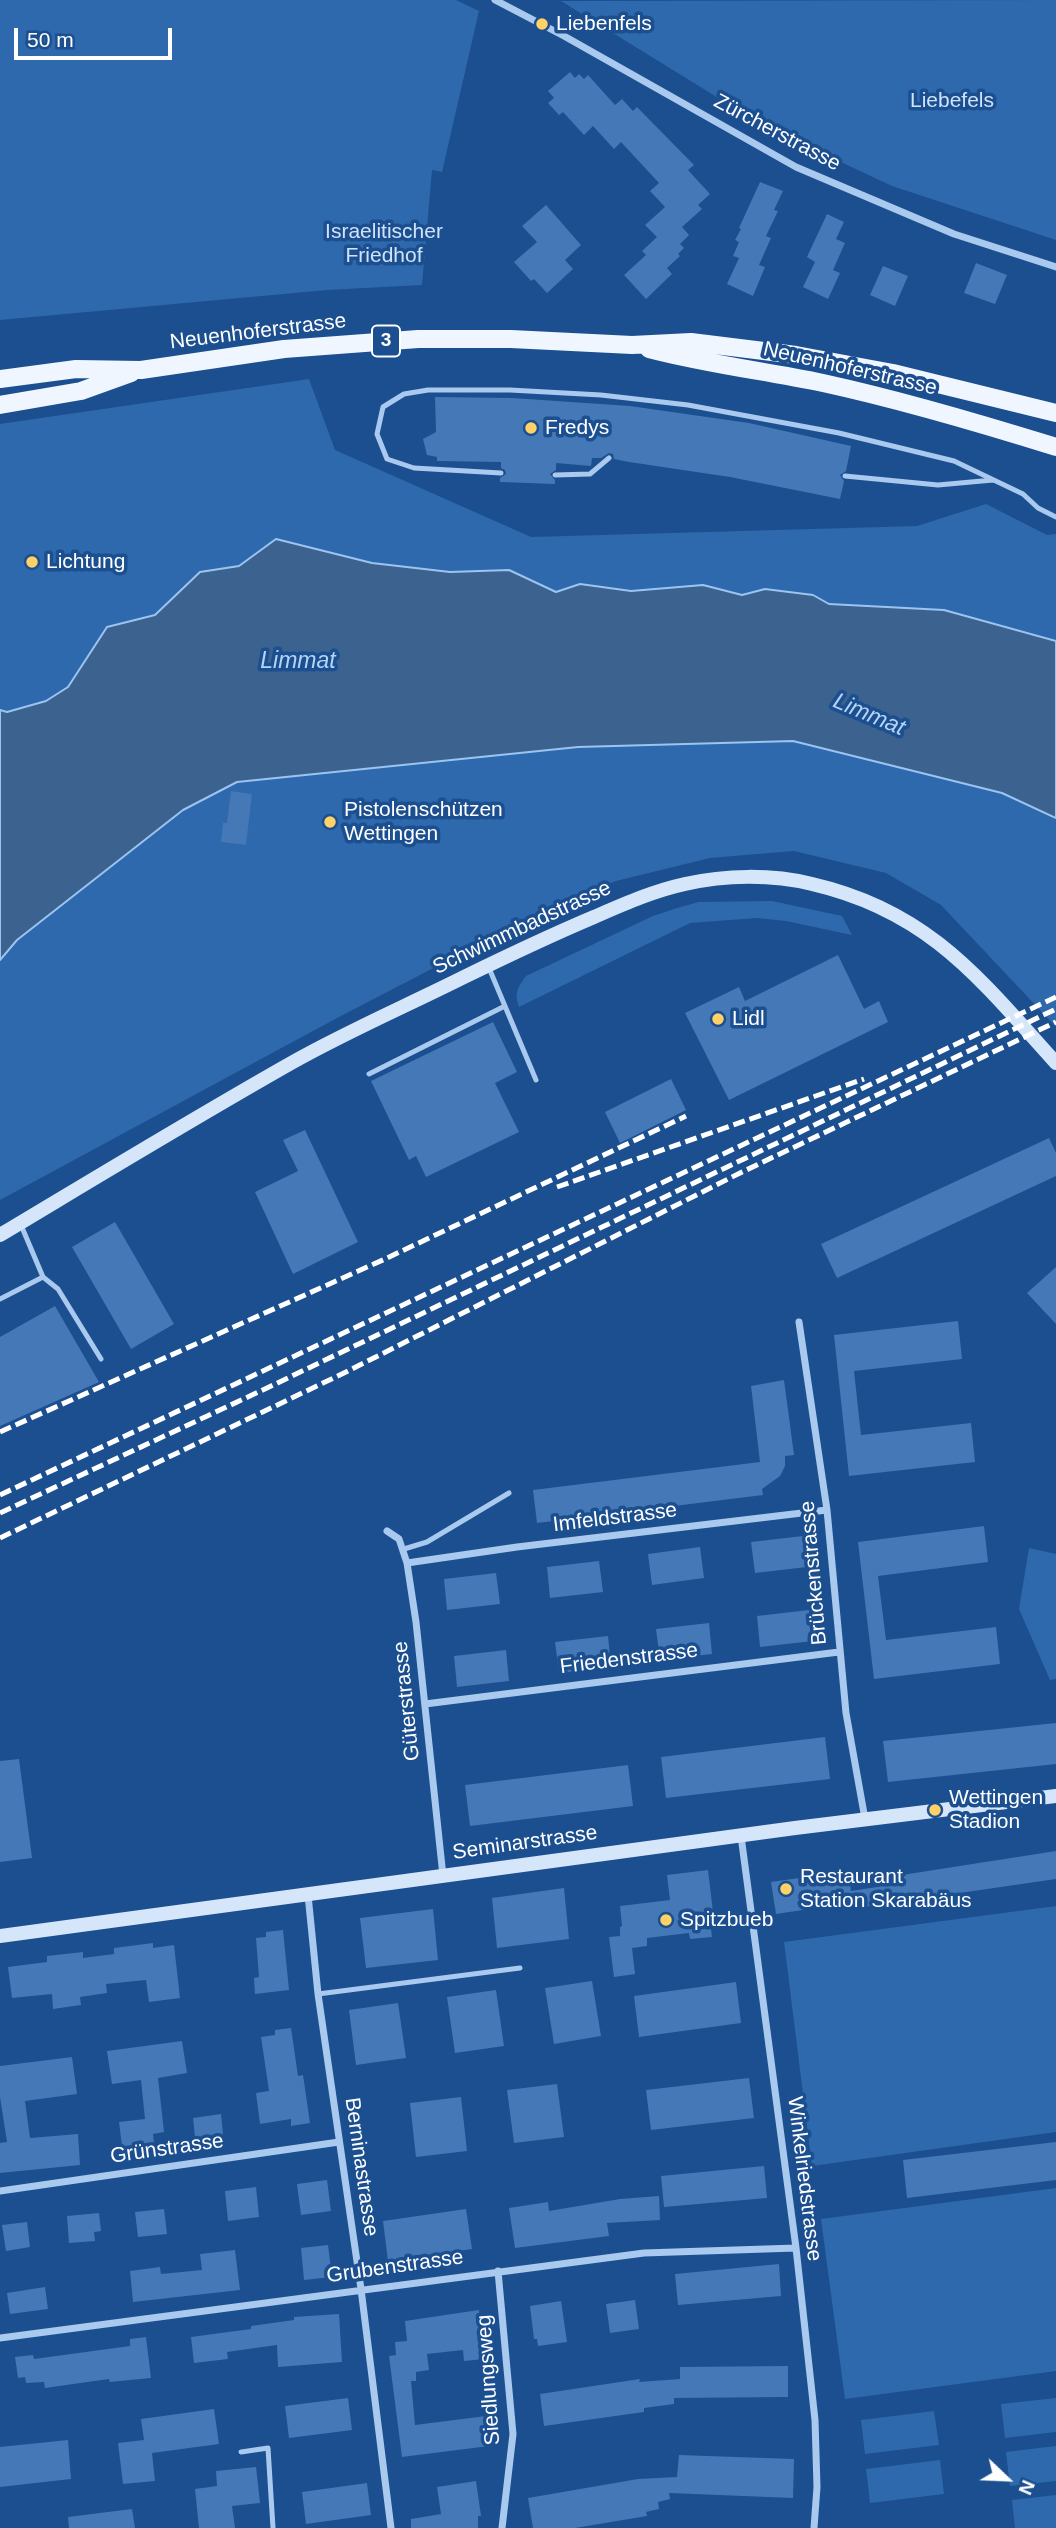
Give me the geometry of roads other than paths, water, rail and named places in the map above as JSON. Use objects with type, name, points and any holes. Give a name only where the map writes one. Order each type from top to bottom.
[{"type":"main road","name":"Neuenhoferstrasse","points":[[0,379],[76,369],[141,370],[284,349],[418,339],[511,339],[632,345],[691,342],[796,355],[893,373],[1056,413]]},
{"type":"main road","name":"Neuenhoferstrasse","points":[[632,345],[689,360],[742,367],[885,398],[1056,447]]},
{"type":"main road","name":"Neuenhoferstrasse","points":[[0,405],[81,391],[141,370]]},
{"type":"main road","name":"Schwimmbadstrasse","points":[[0,1234],[295,1061],[488,965],[645,895],[686,884],[731,877],[773,878],[810,883],[851,895],[886,910],[919,928],[951,951],[1056,1063]]},
{"type":"main road","name":"Seminarstrasse","points":[[0,1936],[865,1819],[1056,1796]]},
{"type":"street","name":"Zürcherstrasse","points":[[495,0],[796,167],[954,234],[1056,267]]},
{"type":"street","name":"Brückenstrasse","points":[[799,1322],[827,1510],[846,1713],[865,1819]]},
{"type":"street","name":"Imfeldstrasse","points":[[407,1563],[517,1547],[827,1510]]},
{"type":"street","points":[[387,1531],[399,1539],[404,1549]]},
{"type":"street","name":"Güterstrasse","points":[[404,1549],[425,1704],[443,1875]]},
{"type":"street","name":"Friedenstrasse","points":[[425,1704],[839,1652]]},
{"type":"street","name":"Winkelriedstrasse","points":[[741,1836],[796,2248],[815,2420],[817,2487],[814,2528]]},
{"type":"street","name":"Berninastrasse","points":[[308,1895],[318,1994],[391,2528]]},
{"type":"street","name":"Grünstrasse","points":[[0,2191],[339,2142]]},
{"type":"street","name":"Grubenstrasse","points":[[0,2338],[644,2253],[796,2248]]},
{"type":"street","name":"Siedlungsweg","points":[[498,2271],[513,2434],[502,2528]]},
{"type":"lane","points":[[501,473],[424,469],[387,459],[377,434],[383,407],[404,394],[428,390],[510,390],[601,395],[688,405],[816,428],[954,461],[1023,494],[1050,516],[1056,517]]},
{"type":"lane","points":[[555,475],[590,474],[609,458]]},
{"type":"lane","points":[[845,475],[938,485],[996,480]]},
{"type":"lane","points":[[488,965],[536,1080]]},
{"type":"lane","points":[[369,1074],[505,1006]]},
{"type":"lane","points":[[20,1223],[43,1277],[58,1289],[101,1359]]},
{"type":"lane","points":[[0,1299],[43,1277]]},
{"type":"lane","points":[[404,1549],[426,1542],[509,1493]]},
{"type":"lane","points":[[318,1994],[520,1968]]},
{"type":"lane","points":[[241,2452],[268,2448],[273,2528]]},
{"type":"water","name":"Limmat","points":[[276,539],[372,563],[450,572],[509,570],[556,592],[580,584],[631,591],[703,585],[742,595],[765,589],[813,595],[829,604],[944,610],[1056,641],[1056,818],[1002,793],[793,741],[578,747],[237,782],[183,810],[17,940],[0,960],[0,710],[7,712],[46,701],[68,687],[107,627],[155,615],[200,572],[239,566]]},
{"type":"railway","points":[[0,1495],[1056,997]]},
{"type":"railway","points":[[0,1513],[267,1388],[1056,1009]]},
{"type":"railway","points":[[0,1538],[346,1372],[740,1173],[1056,1022]]},
{"type":"railway","points":[[557,1187],[864,1079]]},
{"type":"railway","points":[[0,1432],[385,1259],[686,1116]]},
{"type":"place","name":"Liebenfels","points":[[542,24]]},
{"type":"place","name":"Fredys","points":[[531,428]]},
{"type":"place","name":"Lichtung","points":[[32,562]]},
{"type":"place","name":"Pistolenschützen Wettingen","points":[[330,822]]},
{"type":"place","name":"Lidl","points":[[718,1019]]},
{"type":"place","name":"Wettingen Stadion","points":[[935,1810]]},
{"type":"place","name":"Restaurant Station Skarabäus","points":[[786,1889]]},
{"type":"place","name":"Spitzbueb","points":[[666,1920]]},
{"type":"park label","name":"Liebefels","points":[[952,101]]},
{"type":"park label","name":"Israelitischer Friedhof","points":[[384,244]]}]
